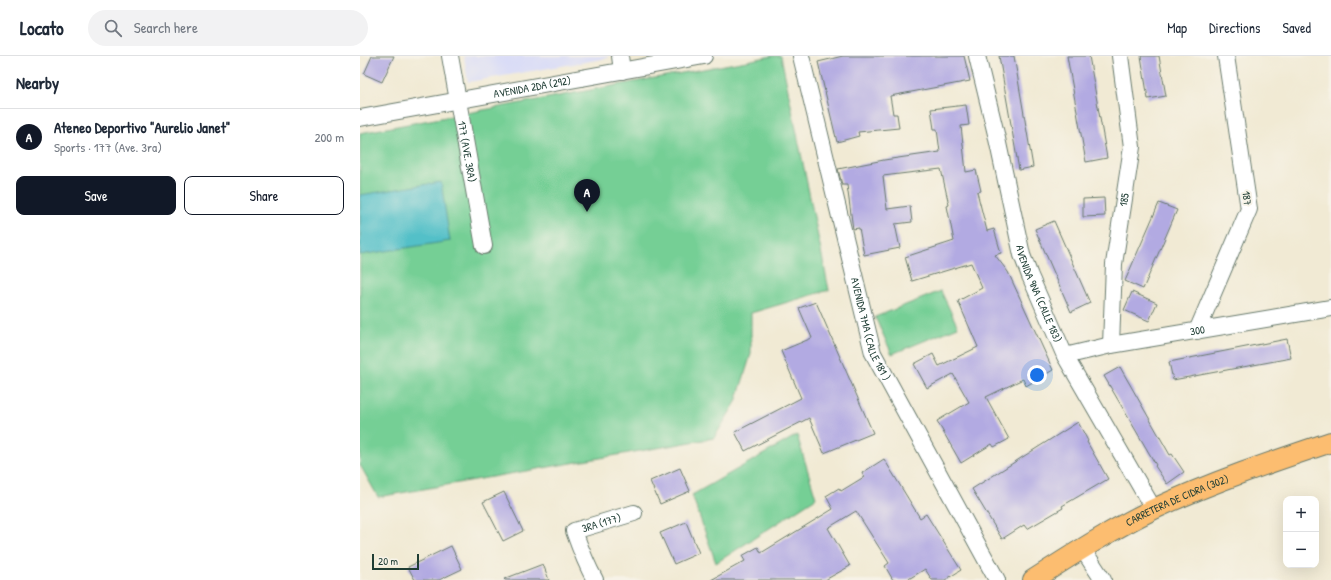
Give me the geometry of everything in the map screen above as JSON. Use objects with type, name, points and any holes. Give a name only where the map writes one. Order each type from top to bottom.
[{"type":"main road","name":"CARRETERA DE CIDRA (302)","points":[[1033,580],[1082,548],[1154,510],[1235,475],[1331,442]]},
{"type":"street","name":"177 (AVE. 3RA)","points":[[450,56],[484,246]]},
{"type":"street","name":"AVENIDA 2DA (292)","points":[[360,118],[458,100],[621,63],[704,56]]},
{"type":"street","name":"AVENIDA 7MA (CALLE 181 )","points":[[801,56],[873,353],[997,580]]},
{"type":"street","name":"AVENIDA 9NA (CALLE 183)","points":[[977,56],[996,134],[1022,255],[1065,356],[1154,510]]},
{"type":"street","name":"185","points":[[1111,345],[1114,264],[1132,147],[1120,56]]},
{"type":"street","name":"187","points":[[1197,330],[1250,209],[1226,56]]},
{"type":"street","name":"300","points":[[1065,356],[1111,345],[1331,308]]},
{"type":"street","name":"3RA (177)","points":[[595,580],[580,549],[574,531],[634,513]]},
{"type":"street","points":[[1082,548],[1103,580]]},
{"type":"shaded area","points":[[464,56],[607,56],[608,58],[468,82]]},
{"type":"green space","points":[[773,56],[781,56],[829,290],[751,313],[751,354],[736,402],[714,438],[378,497],[360,465],[360,133]]},
{"type":"green space","points":[[941,291],[958,327],[892,354],[875,317]]},
{"type":"green space","points":[[797,435],[816,498],[716,563],[692,495]]},
{"type":"water","points":[[441,182],[450,241],[360,255],[360,195]]},
{"type":"building","points":[[372,56],[394,56],[382,82],[364,74]]},
{"type":"building","points":[[843,56],[964,56],[970,81],[890,96],[893,114],[897,114],[899,128],[858,132],[859,136],[837,142],[818,62]]},
{"type":"building","points":[[999,56],[1014,56],[1033,167],[1019,170]]},
{"type":"building","points":[[1067,56],[1089,56],[1107,158],[1086,162]]},
{"type":"building","points":[[1141,56],[1159,56],[1166,96],[1148,99]]},
{"type":"building","points":[[966,105],[969,125],[961,126],[966,172],[976,170],[981,191],[977,192],[987,231],[994,229],[1001,253],[995,255],[1008,272],[1053,370],[1026,386],[1023,379],[986,397],[1009,439],[994,447],[992,444],[961,463],[937,421],[969,402],[953,374],[927,388],[914,364],[933,354],[939,366],[978,347],[958,301],[982,288],[971,263],[912,281],[905,257],[954,241],[947,206],[949,205],[941,169],[883,176],[887,209],[910,206],[912,222],[895,224],[900,248],[864,255],[859,228],[853,229],[847,185],[842,185],[838,169],[884,160],[940,152],[937,129],[934,129],[931,109]]},
{"type":"building","points":[[1104,198],[1105,216],[1083,217],[1083,199]]},
{"type":"building","points":[[1159,203],[1177,210],[1143,289],[1125,281]]},
{"type":"building","points":[[1054,221],[1090,303],[1071,312],[1035,229]]},
{"type":"building","points":[[1132,292],[1157,303],[1149,321],[1124,310]]},
{"type":"building","points":[[816,302],[873,433],[824,453],[809,418],[745,451],[735,432],[801,398],[781,351],[812,338],[799,308]]},
{"type":"building","points":[[1287,339],[1291,358],[1173,380],[1169,362]]},
{"type":"building","points":[[1120,367],[1170,455],[1172,454],[1184,472],[1167,484],[1155,466],[1156,465],[1104,376]]},
{"type":"building","points":[[1078,422],[1088,441],[1087,442],[1108,479],[1027,529],[1024,525],[1002,539],[972,489]]},
{"type":"building","points":[[884,459],[920,518],[926,514],[961,570],[945,580],[932,580],[925,569],[907,580],[893,580],[885,566],[889,563],[856,511],[828,528],[850,566],[825,580],[711,580],[745,561],[742,556],[758,547],[761,553],[833,509],[826,496],[839,488],[841,491],[864,477],[862,473]]},
{"type":"building","points":[[680,468],[690,491],[660,504],[650,481]]},
{"type":"building","points":[[504,492],[523,531],[503,541],[483,502]]},
{"type":"building","points":[[686,522],[699,553],[674,564],[660,533]]},
{"type":"building","points":[[451,546],[462,569],[439,580],[415,580],[408,567]]},
{"type":"building","points":[[543,564],[549,580],[504,579]]},
{"type":"place","name":"Ateneo Deportivo \"Aurelio Janet\"","points":[[587,212]]}]
